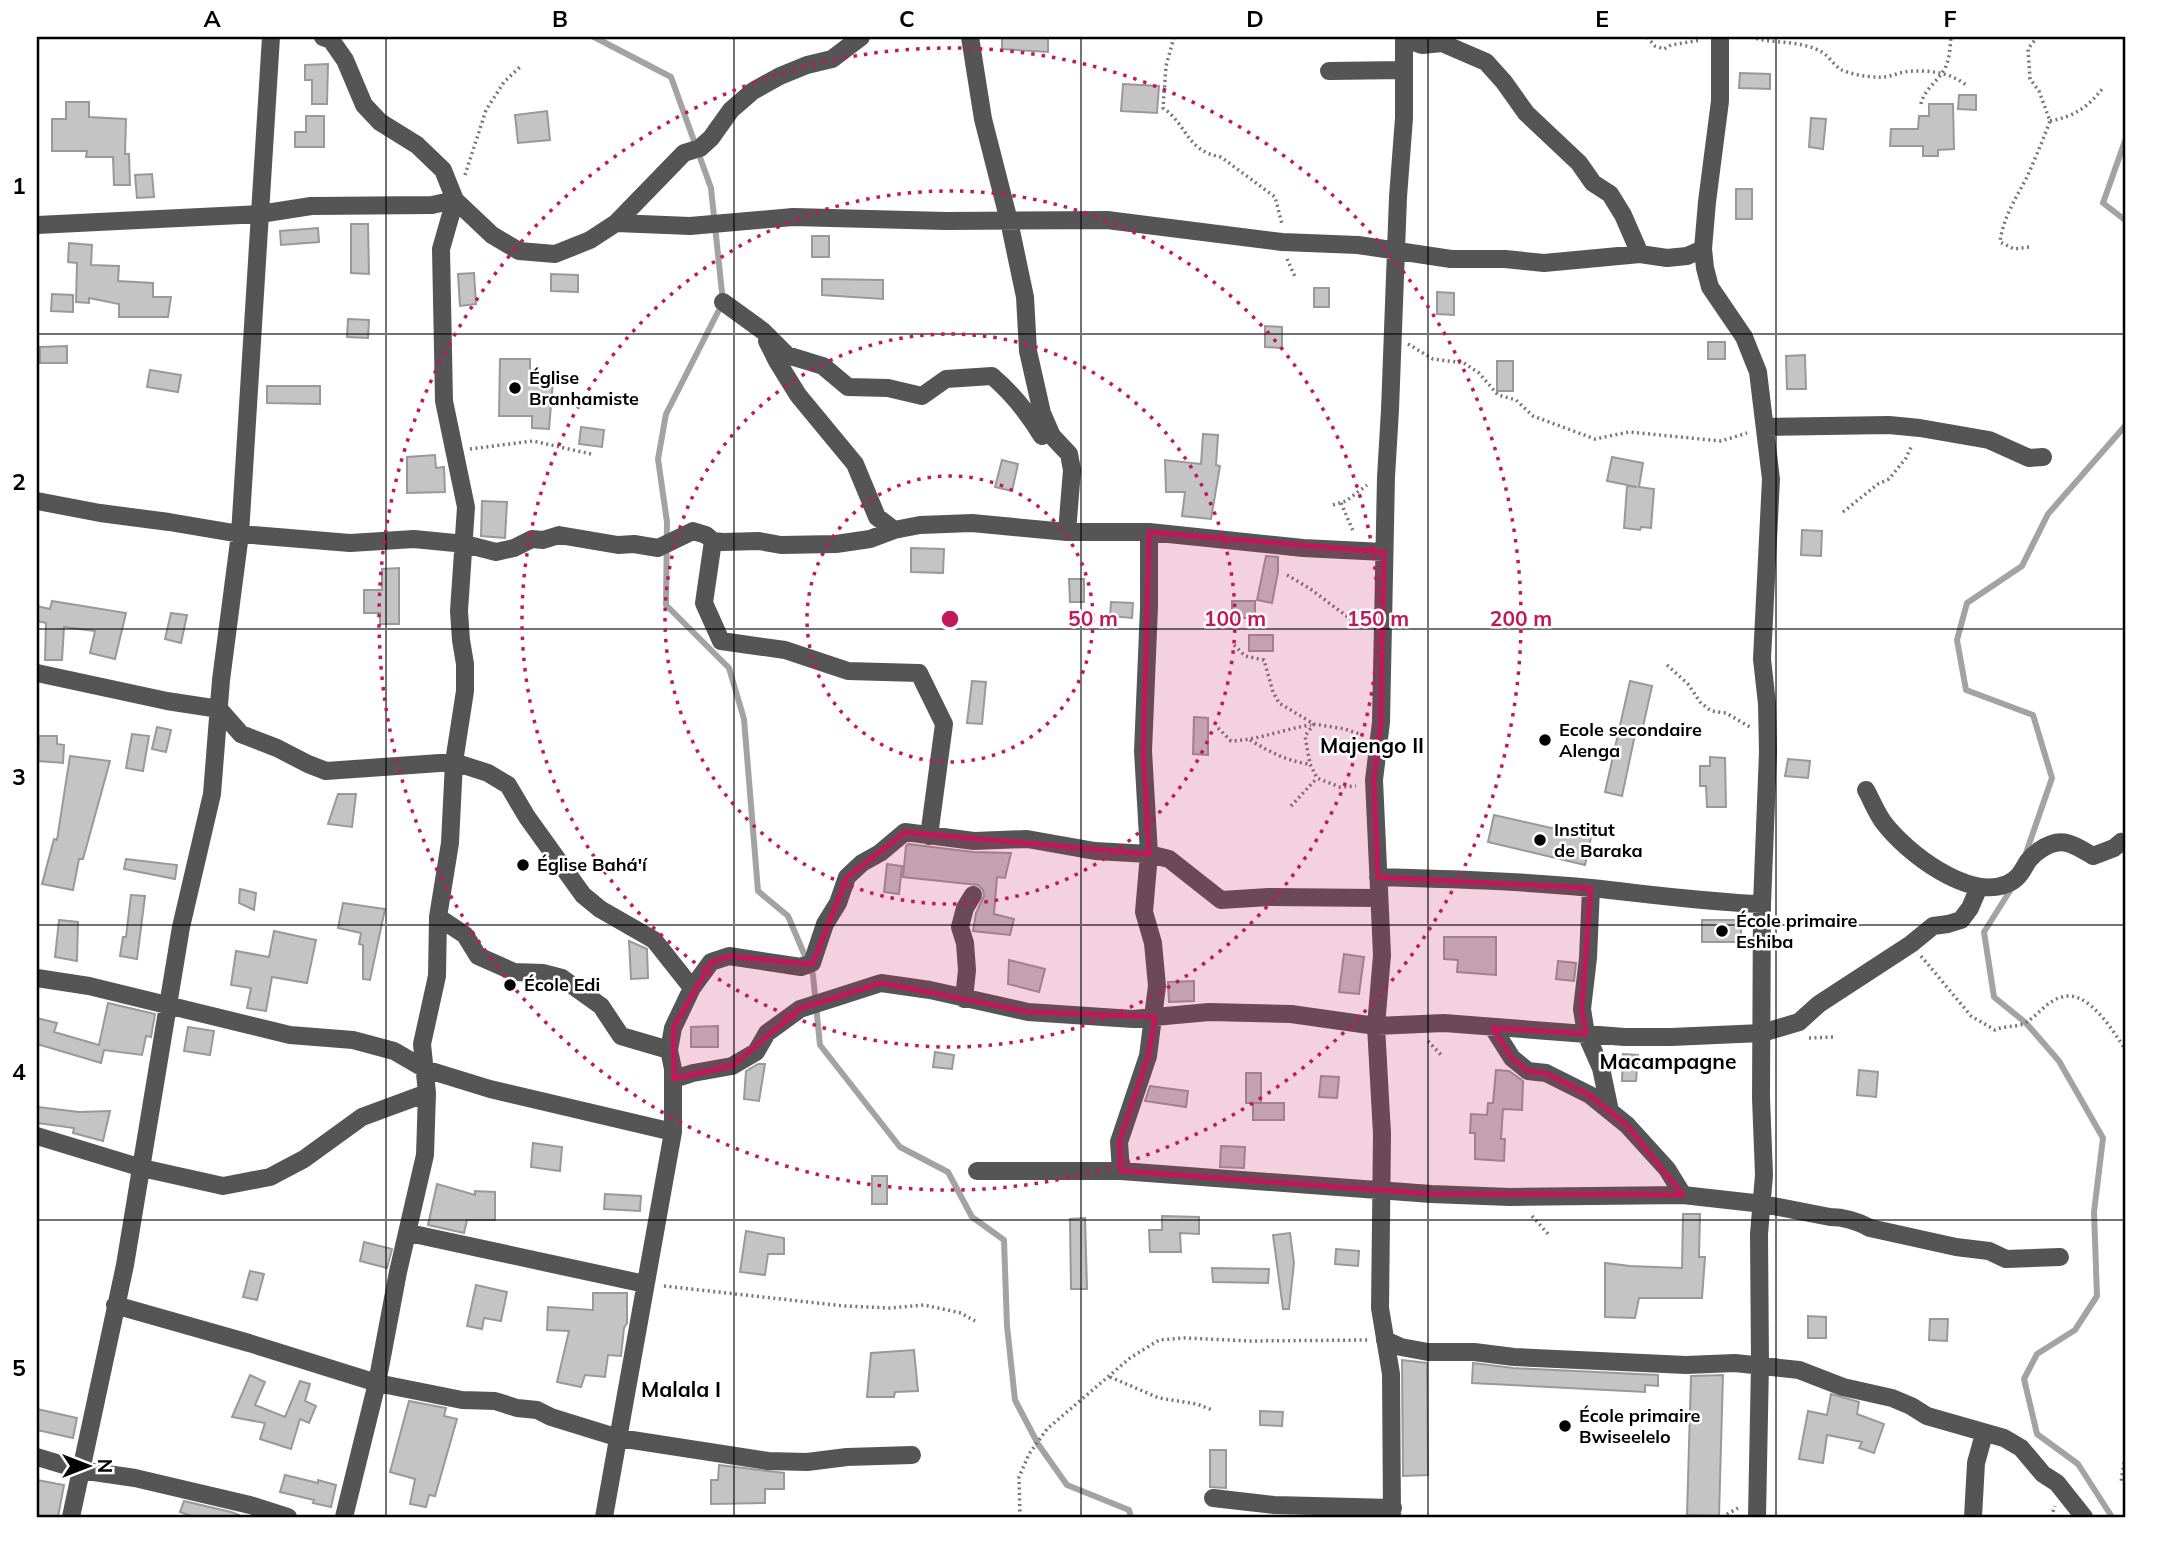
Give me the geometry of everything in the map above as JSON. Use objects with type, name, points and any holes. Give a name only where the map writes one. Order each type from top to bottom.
[{"type":"street","points":[[71,1517],[125,1265],[181,927],[212,794],[219,709],[240,534],[271,37]]},
{"type":"street","points":[[323,37],[331,40],[345,60],[364,105],[380,122],[417,145],[443,170],[455,200],[492,235],[519,251],[555,254],[590,240],[616,223],[684,153],[700,148],[711,138],[731,110],[753,91],[807,65],[832,59],[861,37]]},
{"type":"street","points":[[970,37],[983,119],[1025,297],[1028,351],[1042,413],[1052,436],[1069,454],[1072,470],[1067,532]]},
{"type":"street","points":[[1213,1498],[1255,1509],[1324,1507],[1392,1512],[1391,1374],[1380,1308],[1382,1134],[1376,1026],[1382,955],[1374,780],[1381,722],[1384,632],[1376,552],[1385,477],[1393,339],[1404,118],[1404,38],[1422,45],[1442,43],[1486,62],[1526,114],[1579,163],[1593,183],[1610,194],[1623,215],[1640,254]]},
{"type":"street","points":[[1720,39],[1720,102],[1703,249],[1710,287],[1744,337],[1758,372],[1772,478],[1762,659],[1767,733],[1762,904],[1763,1204],[1759,1234],[1757,1517]]},
{"type":"street","points":[[1329,71],[1404,70]]},
{"type":"street","points":[[37,225],[260,214],[311,206],[432,205],[455,200]]},
{"type":"street","points":[[344,1517],[377,1383],[398,1272],[425,1155],[427,1093],[422,1044],[437,976],[438,917],[450,843],[454,762],[465,691],[459,611],[466,507],[444,401],[441,249],[455,200]]},
{"type":"street","points":[[616,223],[690,226],[793,217],[1107,220],[1282,242],[1358,245],[1451,259],[1505,259],[1544,263],[1640,254],[1677,257],[1703,249]]},
{"type":"street","points":[[723,302],[763,331],[787,355],[822,366],[848,387],[888,388],[922,396],[946,379],[992,376],[1031,417],[1054,454],[1072,470]]},
{"type":"street","points":[[763,331],[777,361],[798,395],[855,464],[877,517],[894,530]]},
{"type":"street","points":[[1765,427],[1889,425],[1920,428],[1989,440],[2029,458],[2042,457]]},
{"type":"street","points":[[37,501],[240,534],[351,544],[414,539],[465,544],[496,552],[514,548],[532,539],[543,540],[564,535],[580,540],[659,548],[694,531],[713,541],[759,541],[780,545],[836,544],[870,539],[894,530],[920,525],[972,523],[1067,532],[1149,532],[1303,548],[1376,552]]},
{"type":"street","points":[[1121,1171],[1119,1142],[1148,1056],[1154,1017],[1156,975],[1153,943],[1144,912],[1149,854],[1143,751],[1149,532]]},
{"type":"street","points":[[713,541],[704,603],[721,641],[785,650],[848,671],[919,673],[944,724],[929,836]]},
{"type":"street","points":[[37,673],[167,701],[219,709],[241,734],[327,771],[454,762],[488,773],[508,785],[527,817],[583,895],[600,909],[654,940],[692,988]]},
{"type":"street","points":[[1866,790],[1882,821],[1899,841],[1930,864],[1965,883],[1979,887],[2005,885],[2018,878],[2031,857],[2051,842],[2067,842],[2093,856],[2114,848],[2121,842],[2125,844]]},
{"type":"street","points":[[604,1517],[673,1132],[674,1079],[669,1050],[673,1028],[692,988],[711,962],[729,956],[801,967],[812,963],[825,924],[838,904],[847,877],[905,832],[974,841],[1027,839],[1095,852],[1149,854],[1169,859],[1221,900],[1269,897],[1379,898]]},
{"type":"street","points":[[1378,877],[1484,880],[1591,888],[1704,902],[1762,904]]},
{"type":"street","points":[[674,1079],[732,1066],[756,1052],[767,1033],[800,1009],[881,983],[930,990],[1028,1012],[1133,1019],[1209,1012],[1291,1014],[1376,1026],[1444,1023],[1586,1034],[1671,1037],[1762,1033],[1799,1022],[1819,1004],[1911,944],[1933,926],[1961,920],[1970,908],[1979,887]]},
{"type":"street","points":[[1591,888],[1588,958],[1582,1009],[1586,1034],[1601,1068],[1610,1111]]},
{"type":"street","points":[[964,999],[967,970],[965,943],[960,927],[965,908],[973,895]]},
{"type":"street","points":[[438,917],[465,935],[478,956],[514,972],[562,978],[601,1006],[621,1036],[669,1050]]},
{"type":"street","points":[[37,978],[89,986],[290,1035],[353,1040],[394,1051],[425,1069],[490,1089],[673,1132]]},
{"type":"street","points":[[1493,1028],[1512,1058],[1528,1071],[1546,1073],[1590,1095],[1627,1125],[1667,1169],[1683,1195]]},
{"type":"street","points":[[37,1136],[142,1168],[223,1186],[270,1177],[304,1158],[362,1117],[427,1093]]},
{"type":"street","points":[[976,1171],[1121,1171],[1380,1191],[1510,1196],[1683,1195],[1763,1204],[1857,1221],[1870,1228],[1956,1247],[1990,1251],[2006,1259],[2060,1257]]},
{"type":"street","points":[[409,1233],[645,1284]]},
{"type":"street","points":[[115,1305],[377,1383],[462,1400],[495,1401],[517,1408],[537,1410],[551,1417],[619,1438],[758,1460],[807,1462],[847,1457],[912,1455]]},
{"type":"street","points":[[1385,1340],[1401,1347],[1428,1352],[1474,1352],[1514,1357],[1686,1365],[1760,1364],[1799,1370],[1843,1387],[1892,1398],[1927,1416],[2004,1438],[2021,1448],[2043,1474],[2057,1483],[2084,1517]]},
{"type":"street","points":[[1973,1517],[1976,1463],[1984,1434]]},
{"type":"street","points":[[37,1457],[80,1470],[161,1484],[250,1504],[288,1517]]},
{"type":"path","points":[[1174,37],[1166,66],[1163,108],[1171,113],[1191,143],[1212,156],[1221,157],[1275,197],[1282,218],[1282,242],[1296,279]]},
{"type":"path","points":[[1647,37],[1655,46],[1664,48],[1699,40],[1720,39]]},
{"type":"path","points":[[1751,37],[1821,51],[1842,70],[1876,77],[1906,72],[1942,73],[1956,77],[1966,85]]},
{"type":"path","points":[[1921,104],[1922,96],[1948,62],[1951,37]]},
{"type":"path","points":[[2029,247],[2014,249],[2000,242],[2002,226],[2009,216],[2014,197],[2026,177],[2050,121],[2039,91],[2030,79],[2028,49],[2037,37]]},
{"type":"path","points":[[455,200],[468,170],[486,110],[503,82],[520,67]]},
{"type":"path","points":[[2050,121],[2065,118],[2089,106],[2103,88]]},
{"type":"path","points":[[1393,339],[1410,344],[1433,359],[1464,363],[1479,373],[1498,395],[1517,400],[1533,416],[1595,439],[1629,432],[1721,441],[1765,427]]},
{"type":"path","points":[[1843,512],[1878,484],[1889,480],[1906,458],[1920,428]]},
{"type":"path","points":[[455,452],[489,445],[533,442],[591,454]]},
{"type":"path","points":[[1333,505],[1385,477]]},
{"type":"path","points":[[1341,503],[1356,537],[1376,552]]},
{"type":"path","points":[[1287,575],[1310,587],[1356,623],[1384,632]]},
{"type":"path","points":[[1234,645],[1245,656],[1264,660],[1279,703],[1314,724]]},
{"type":"path","points":[[1667,666],[1688,684],[1700,702],[1711,711],[1726,713],[1767,733]]},
{"type":"path","points":[[1218,728],[1231,741],[1250,740],[1273,735],[1287,728],[1314,724],[1378,738]]},
{"type":"path","points":[[1314,724],[1305,736],[1310,764],[1317,778],[1352,787],[1374,780]]},
{"type":"path","points":[[1250,740],[1293,762],[1310,764]]},
{"type":"path","points":[[1291,806],[1317,778]]},
{"type":"path","points":[[1911,944],[1970,1016],[1995,1030],[2026,1023],[2050,1002],[2071,995],[2079,998],[2104,1018],[2125,1049]]},
{"type":"path","points":[[645,1284],[844,1306],[889,1308],[923,1305],[961,1313],[975,1321]]},
{"type":"path","points":[[1020,1517],[1018,1477],[1029,1454],[1047,1429],[1130,1358],[1159,1340],[1385,1340]]},
{"type":"path","points":[[1110,1377],[1159,1398],[1197,1404],[1212,1410]]},
{"type":"path","points":[[2125,1457],[2121,1482],[2125,1483]]},
{"type":"highlighted area","points":[[1149,532],[1384,552],[1381,722],[1374,780],[1378,877],[1591,888],[1582,1009],[1586,1034],[1493,1028],[1512,1058],[1528,1071],[1546,1073],[1590,1095],[1627,1125],[1683,1195],[1431,1194],[1121,1171],[1119,1142],[1148,1056],[1155,1017],[1028,1012],[881,983],[800,1009],[732,1066],[674,1079],[673,1028],[711,962],[729,956],[812,964],[847,877],[905,832],[1149,854],[1143,751]]},
{"type":"building","points":[[1002,37],[1048,37],[1048,52],[1002,49]]},
{"type":"building","points":[[328,64],[327,104],[312,104],[312,80],[305,80],[305,65]]},
{"type":"building","points":[[1740,73],[1770,74],[1770,89],[1739,88]]},
{"type":"building","points":[[1123,84],[1159,86],[1157,113],[1121,111]]},
{"type":"building","points":[[1959,95],[1976,95],[1976,110],[1958,109]]},
{"type":"building","points":[[66,102],[89,102],[89,117],[126,119],[125,154],[129,154],[130,185],[114,185],[113,157],[86,157],[87,151],[52,151],[52,119],[66,119]]},
{"type":"building","points":[[1929,104],[1953,104],[1954,149],[1938,150],[1938,156],[1923,156],[1923,146],[1890,146],[1891,129],[1918,129],[1919,116],[1929,116]]},
{"type":"building","points":[[547,111],[550,140],[518,143],[515,115]]},
{"type":"building","points":[[306,116],[324,116],[324,147],[295,147],[295,132],[306,132]]},
{"type":"building","points":[[1811,118],[1826,119],[1823,149],[1809,147]]},
{"type":"building","points":[[152,174],[154,197],[137,198],[135,175]]},
{"type":"building","points":[[1736,189],[1752,189],[1752,219],[1736,219]]},
{"type":"building","points":[[351,224],[368,224],[369,274],[351,273]]},
{"type":"building","points":[[318,228],[319,242],[281,245],[280,231]]},
{"type":"building","points":[[812,236],[829,236],[829,257],[812,257]]},
{"type":"building","points":[[69,243],[92,245],[91,265],[119,266],[118,281],[153,283],[153,297],[171,297],[168,317],[119,317],[119,304],[89,298],[89,303],[76,302],[77,263],[68,262]]},
{"type":"building","points":[[474,273],[476,304],[460,306],[458,274]]},
{"type":"building","points":[[551,274],[578,275],[578,292],[551,291]]},
{"type":"building","points":[[822,279],[883,280],[883,299],[822,295]]},
{"type":"building","points":[[1314,288],[1329,288],[1329,307],[1314,307]]},
{"type":"building","points":[[1437,292],[1454,293],[1454,315],[1437,314]]},
{"type":"building","points":[[52,294],[73,295],[73,312],[51,311]]},
{"type":"building","points":[[348,319],[369,320],[368,338],[347,337]]},
{"type":"building","points":[[1265,326],[1282,327],[1282,348],[1265,347]]},
{"type":"building","points":[[1708,342],[1725,342],[1725,359],[1708,359]]},
{"type":"building","points":[[67,346],[67,363],[40,363],[40,347]]},
{"type":"building","points":[[1805,355],[1806,389],[1787,389],[1786,356]]},
{"type":"building","name":"Église Branhamiste","points":[[500,359],[530,359],[530,379],[553,381],[549,429],[532,428],[532,416],[499,416]]},
{"type":"building","points":[[1497,361],[1513,361],[1513,391],[1497,391]]},
{"type":"building","points":[[150,370],[181,375],[178,392],[147,387]]},
{"type":"building","points":[[267,386],[320,386],[320,404],[267,403]]},
{"type":"building","points":[[581,427],[604,430],[602,447],[579,444]]},
{"type":"building","points":[[1203,434],[1218,435],[1216,465],[1220,466],[1211,519],[1182,516],[1185,492],[1166,492],[1165,460],[1201,464]]},
{"type":"building","points":[[435,455],[436,468],[444,467],[445,492],[407,493],[407,457]]},
{"type":"building","points":[[1612,457],[1643,463],[1639,487],[1654,489],[1651,528],[1624,528],[1627,486],[1637,487],[1607,481]]},
{"type":"building","points":[[1002,460],[1018,464],[1012,491],[995,487]]},
{"type":"building","points":[[482,501],[507,502],[505,538],[481,536]]},
{"type":"building","points":[[1802,530],[1822,531],[1821,556],[1801,555]]},
{"type":"building","points":[[911,548],[944,549],[943,573],[911,572]]},
{"type":"building","points":[[1266,556],[1278,557],[1272,603],[1257,600]]},
{"type":"building","points":[[399,568],[399,624],[380,624],[380,613],[364,613],[364,590],[382,590],[382,569]]},
{"type":"building","points":[[1069,579],[1084,579],[1084,602],[1070,602]]},
{"type":"building","points":[[52,601],[126,613],[115,659],[90,653],[95,631],[64,627],[62,660],[45,660],[46,623],[37,621],[37,606],[50,609]]},
{"type":"building","points":[[1232,601],[1255,601],[1255,618],[1232,618]]},
{"type":"building","points":[[1111,602],[1133,603],[1132,618],[1110,616]]},
{"type":"building","points":[[171,613],[187,615],[181,643],[165,639]]},
{"type":"building","points":[[1249,635],[1273,635],[1273,651],[1249,651]]},
{"type":"building","points":[[972,681],[986,682],[982,724],[967,723]]},
{"type":"building","points":[[1630,681],[1652,686],[1642,731],[1636,730],[1622,796],[1605,792]]},
{"type":"building","points":[[1194,717],[1208,718],[1208,755],[1193,754]]},
{"type":"building","points":[[157,727],[171,730],[166,752],[152,749]]},
{"type":"building","points":[[132,734],[149,736],[143,771],[126,768]]},
{"type":"building","points":[[39,736],[57,736],[57,744],[64,745],[63,763],[38,761]]},
{"type":"building","points":[[70,756],[110,761],[83,859],[79,859],[73,890],[42,884],[54,839],[57,840]]},
{"type":"building","points":[[1710,757],[1725,758],[1726,807],[1707,807],[1706,786],[1700,786],[1700,766],[1710,766]]},
{"type":"building","points":[[1788,759],[1810,761],[1808,778],[1785,776]]},
{"type":"building","points":[[338,794],[356,794],[352,827],[328,824]]},
{"type":"building","name":"Institut de Baraka","points":[[1494,815],[1591,837],[1585,865],[1488,842]]},
{"type":"building","points":[[908,844],[973,852],[1011,853],[1005,878],[997,877],[994,914],[1014,919],[1010,935],[973,931],[976,913],[984,896],[978,885],[903,877]]},
{"type":"building","points":[[126,859],[177,865],[175,879],[124,869]]},
{"type":"building","points":[[887,864],[902,866],[899,894],[884,892]]},
{"type":"building","points":[[240,889],[256,893],[254,910],[239,903]]},
{"type":"building","points":[[131,895],[145,896],[137,959],[120,956],[123,937],[126,937]]},
{"type":"building","points":[[343,903],[385,909],[370,980],[363,979],[363,945],[359,944],[361,933],[338,928]]},
{"type":"building","points":[[59,920],[78,922],[77,961],[55,957]]},
{"type":"building","name":"École primaire Eshiba","points":[[1702,920],[1741,920],[1741,942],[1702,942]]},
{"type":"building","points":[[274,931],[316,940],[307,983],[272,977],[266,1011],[247,1008],[251,988],[231,985],[236,951],[269,957]]},
{"type":"building","points":[[1444,937],[1496,937],[1496,975],[1457,972],[1458,960],[1444,959]]},
{"type":"building","points":[[629,941],[647,949],[648,978],[631,979]]},
{"type":"building","points":[[1344,954],[1364,957],[1359,994],[1339,992]]},
{"type":"building","points":[[1009,960],[1045,969],[1039,992],[1008,984]]},
{"type":"building","points":[[1558,961],[1576,963],[1574,981],[1556,979]]},
{"type":"building","points":[[1194,981],[1194,1001],[1169,1002],[1168,982]]},
{"type":"building","points":[[108,1003],[155,1014],[151,1037],[146,1036],[142,1055],[104,1050],[101,1063],[37,1044],[37,1018],[57,1023],[54,1032],[99,1045]]},
{"type":"building","points":[[718,1026],[718,1047],[691,1047],[691,1027]]},
{"type":"building","points":[[188,1027],[214,1031],[210,1055],[184,1051]]},
{"type":"building","points":[[935,1052],[954,1055],[952,1069],[933,1067]]},
{"type":"building","points":[[1623,1054],[1638,1055],[1636,1081],[1622,1081]]},
{"type":"building","points":[[758,1064],[765,1064],[759,1101],[744,1099],[746,1071]]},
{"type":"building","points":[[1496,1070],[1509,1071],[1523,1081],[1522,1110],[1503,1109],[1501,1139],[1505,1139],[1504,1161],[1475,1159],[1475,1133],[1470,1133],[1471,1114],[1487,1115],[1488,1103],[1493,1103]]},
{"type":"building","points":[[1859,1070],[1878,1072],[1876,1097],[1857,1095]]},
{"type":"building","points":[[1246,1073],[1261,1073],[1261,1103],[1246,1103]]},
{"type":"building","points":[[1321,1076],[1339,1077],[1337,1098],[1319,1097]]},
{"type":"building","points":[[1150,1086],[1188,1091],[1186,1107],[1145,1101]]},
{"type":"building","points":[[1253,1103],[1284,1103],[1284,1120],[1253,1120]]},
{"type":"building","points":[[38,1107],[79,1112],[110,1111],[103,1141],[73,1133],[74,1128],[37,1123]]},
{"type":"building","points":[[533,1143],[562,1147],[560,1171],[531,1167]]},
{"type":"building","points":[[1221,1146],[1245,1147],[1244,1168],[1220,1167]]},
{"type":"building","points":[[872,1176],[887,1176],[887,1204],[872,1204]]},
{"type":"building","points":[[437,1184],[475,1195],[475,1191],[495,1192],[495,1220],[467,1220],[464,1233],[428,1225]]},
{"type":"building","points":[[605,1194],[641,1196],[640,1211],[604,1209]]},
{"type":"building","points":[[1683,1214],[1700,1214],[1699,1257],[1705,1257],[1702,1298],[1639,1298],[1635,1318],[1605,1317],[1605,1263],[1682,1268]]},
{"type":"building","points":[[1162,1216],[1199,1217],[1199,1234],[1180,1233],[1181,1252],[1150,1252],[1149,1230],[1162,1230]]},
{"type":"building","points":[[1085,1218],[1087,1289],[1071,1289],[1070,1219]]},
{"type":"building","points":[[746,1231],[784,1238],[784,1254],[768,1254],[765,1275],[740,1272]]},
{"type":"building","points":[[1290,1233],[1294,1263],[1289,1309],[1283,1309],[1273,1235]]},
{"type":"building","points":[[364,1242],[392,1249],[387,1268],[360,1261]]},
{"type":"building","points":[[1336,1249],[1359,1251],[1358,1266],[1335,1264]]},
{"type":"building","points":[[1212,1268],[1269,1269],[1268,1283],[1213,1282]]},
{"type":"building","points":[[250,1271],[264,1274],[257,1300],[243,1297]]},
{"type":"building","points":[[476,1285],[507,1292],[501,1321],[484,1318],[482,1329],[467,1326]]},
{"type":"building","points":[[593,1293],[627,1293],[627,1323],[621,1356],[608,1355],[605,1377],[585,1375],[581,1387],[557,1382],[569,1331],[547,1330],[548,1307],[593,1310]]},
{"type":"building","points":[[1808,1316],[1826,1317],[1826,1338],[1808,1338]]},
{"type":"building","points":[[1930,1319],[1948,1319],[1947,1341],[1929,1340]]},
{"type":"building","points":[[914,1350],[918,1391],[895,1392],[894,1397],[867,1397],[871,1353]]},
{"type":"building","points":[[1402,1360],[1427,1363],[1428,1475],[1403,1476]]},
{"type":"building","points":[[1473,1363],[1513,1368],[1658,1375],[1658,1386],[1645,1385],[1645,1392],[1472,1383]]},
{"type":"building","points":[[250,1375],[265,1382],[255,1405],[285,1417],[300,1381],[310,1384],[305,1401],[316,1406],[309,1423],[300,1419],[291,1449],[260,1439],[265,1423],[232,1417]]},
{"type":"building","points":[[1723,1375],[1719,1516],[1687,1515],[1691,1376]]},
{"type":"building","points":[[1831,1394],[1859,1402],[1857,1414],[1884,1424],[1874,1453],[1859,1448],[1862,1442],[1827,1435],[1823,1463],[1799,1459],[1808,1411],[1827,1415]]},
{"type":"building","points":[[409,1401],[446,1408],[444,1416],[457,1419],[435,1496],[429,1495],[426,1507],[410,1504],[415,1479],[390,1472]]},
{"type":"building","points":[[37,1409],[77,1418],[73,1438],[37,1430]]},
{"type":"building","points":[[1260,1411],[1283,1412],[1282,1426],[1260,1425]]},
{"type":"building","points":[[1210,1450],[1226,1450],[1226,1488],[1210,1487]]},
{"type":"building","points":[[719,1465],[784,1473],[784,1489],[765,1489],[765,1503],[711,1504],[711,1480],[718,1480]]},
{"type":"building","points":[[285,1475],[336,1485],[331,1507],[280,1492]]},
{"type":"building","points":[[37,1480],[64,1485],[58,1517],[37,1517]]},
{"type":"building","points":[[184,1501],[231,1512],[239,1517],[194,1517],[180,1512]]},
{"type":"waterway","points":[[594,37],[671,77],[711,188],[723,302],[666,414],[658,459],[667,522],[666,605],[729,668],[744,719],[758,891],[788,916],[813,975],[820,1045],[900,1147],[948,1172],[972,1217],[1004,1240],[1007,1326],[1015,1400],[1038,1444],[1067,1485],[1129,1510],[1131,1517]]},
{"type":"waterway","points":[[2125,141],[2103,203],[2125,220]]},
{"type":"waterway","points":[[2026,853],[2052,778],[2033,715],[1966,690],[1957,640],[1967,603],[2022,566],[2048,514],[2125,426]]},
{"type":"waterway","points":[[2013,886],[1984,932],[1994,997],[2026,1023],[2059,1061],[2103,1138],[2094,1212],[2097,1296],[2075,1330],[2037,1354],[2024,1379],[2037,1434],[2078,1464],[2112,1517]]},
{"type":"place","name":"Église Branhamiste","points":[[515,388]]},
{"type":"place","name":"Ecole secondaire Alenga","points":[[1545,740]]},
{"type":"place","name":"Institut de Baraka","points":[[1540,840]]},
{"type":"place","name":"Église Bahá'í","points":[[523,865]]},
{"type":"place","name":"École primaire Eshiba","points":[[1722,931]]},
{"type":"place","name":"École Edi","points":[[510,985]]},
{"type":"place","name":"École primaire Bwiseelelo","points":[[1565,1426]]},
{"type":"district","name":"Majengo II","points":[[1372,746]]},
{"type":"district","name":"Macampagne","points":[[1668,1062]]},
{"type":"district","name":"Malala I","points":[[681,1390]]}]
